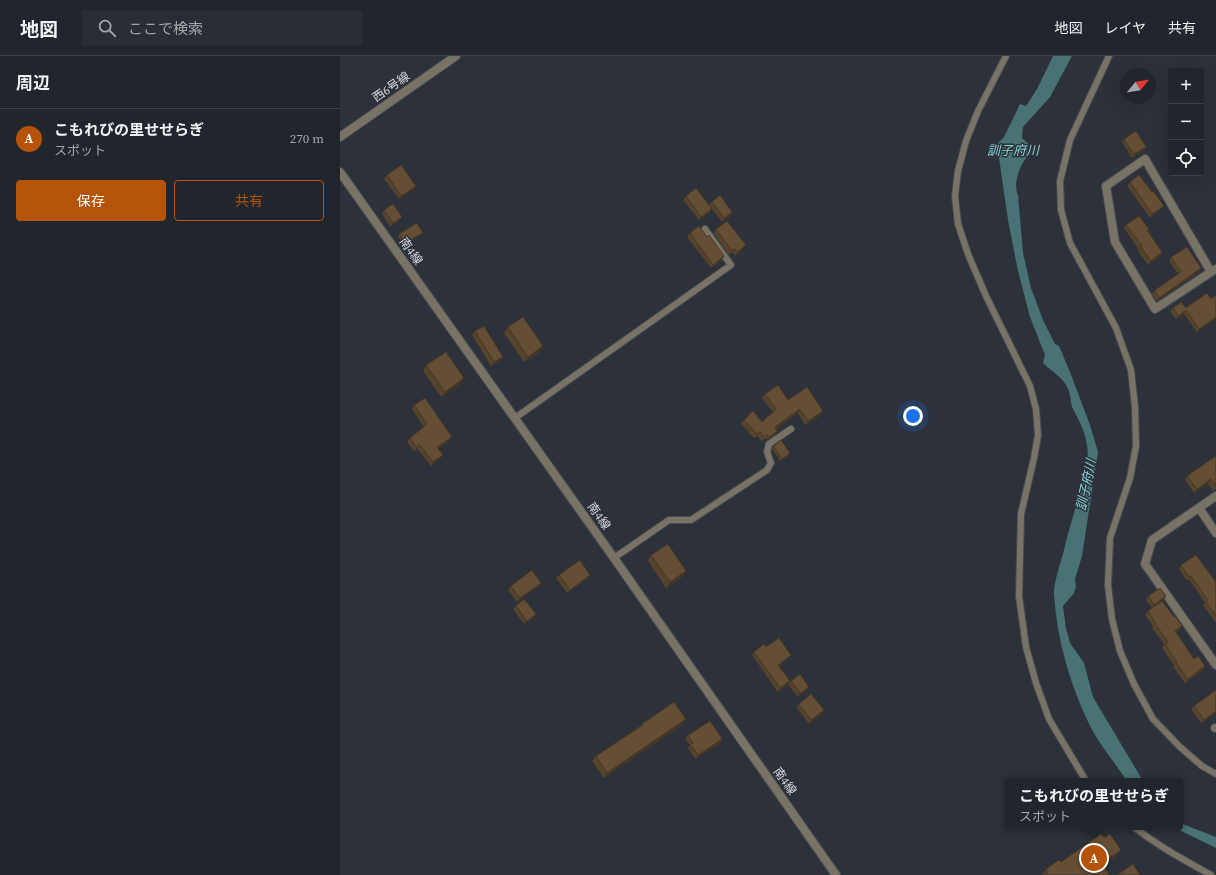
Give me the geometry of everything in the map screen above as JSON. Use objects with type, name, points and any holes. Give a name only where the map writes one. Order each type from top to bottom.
[{"type":"street","name":"西6号線","points":[[340,137],[456,56]]},
{"type":"street","points":[[1145,159],[1214,270],[1155,309],[1115,242],[1106,186],[1145,159]]},
{"type":"street","name":"南4線","points":[[340,172],[614,558],[836,875]]},
{"type":"street","points":[[1216,496],[1152,540],[1145,564],[1216,665]]},
{"type":"street","points":[[1199,508],[1216,533]]},
{"type":"lane","points":[[1006,56],[978,111],[966,142],[958,171],[955,196],[958,224],[968,254],[986,296],[1030,386],[1036,410],[1038,435],[1021,514],[1019,596],[1026,647],[1036,683],[1049,719],[1084,778]]},
{"type":"lane","points":[[1109,56],[1070,140],[1060,181],[1061,210],[1070,243],[1116,328],[1130,370],[1135,407],[1136,446],[1130,478],[1110,538],[1108,585],[1112,618],[1120,651],[1134,684],[1153,719],[1180,747],[1202,766],[1216,774]]},
{"type":"lane","points":[[515,418],[731,265],[705,229]]},
{"type":"lane","points":[[614,558],[669,520],[691,520],[767,470],[772,463],[767,452],[769,444],[791,429]]},
{"type":"lane","points":[[1138,830],[1150,840],[1211,875]]},
{"type":"water","name":"訓子府川","points":[[1053,56],[1072,56],[1050,97],[1023,127],[1022,138],[1033,148],[1033,151],[1023,162],[1016,181],[1023,253],[1031,288],[1043,320],[1055,344],[1059,346],[1070,372],[1090,425],[1098,452],[1082,556],[1075,579],[1076,587],[1074,593],[1063,606],[1066,628],[1070,643],[1084,663],[1093,697],[1141,778],[1125,778],[1090,726],[1076,695],[1061,645],[1058,629],[1054,595],[1055,586],[1084,477],[1088,455],[1084,432],[1072,407],[1069,391],[1060,378],[1043,363],[1045,355],[1030,317],[1018,271],[1008,220],[997,144],[1004,137],[1020,104],[1026,106],[1037,89]]},
{"type":"water","points":[[1183,824],[1216,837],[1216,848],[1179,830],[1183,830]]},
{"type":"building","points":[[1136,131],[1146,147],[1134,154],[1124,139]]},
{"type":"building","points":[[401,165],[416,186],[401,196],[387,175]]},
{"type":"building","points":[[1139,175],[1164,206],[1152,214],[1130,182]]},
{"type":"building","points":[[696,188],[712,209],[701,217],[686,196]]},
{"type":"building","points":[[720,195],[732,212],[724,218],[712,202]]},
{"type":"building","points":[[393,204],[402,217],[393,223],[384,210]]},
{"type":"building","points":[[1139,216],[1149,229],[1147,230],[1162,252],[1151,261],[1126,225]]},
{"type":"building","points":[[727,221],[746,245],[737,252],[735,249],[732,251],[716,229]]},
{"type":"building","points":[[417,223],[423,233],[405,243],[399,234]]},
{"type":"building","points":[[699,226],[707,237],[709,235],[724,256],[713,265],[690,233]]},
{"type":"building","points":[[1187,247],[1201,268],[1159,298],[1155,290],[1181,272],[1171,257]]},
{"type":"building","points":[[1207,293],[1211,299],[1216,295],[1216,317],[1199,329],[1186,310],[1178,316],[1173,308],[1181,302],[1186,308]]},
{"type":"building","points":[[523,317],[543,346],[528,357],[508,327]]},
{"type":"building","points":[[484,326],[503,357],[494,362],[475,331]]},
{"type":"building","points":[[446,352],[464,378],[445,392],[426,365]]},
{"type":"building","points":[[778,385],[788,400],[807,387],[823,411],[808,421],[800,409],[775,427],[777,431],[769,437],[767,434],[765,437],[760,432],[757,434],[744,420],[753,411],[762,422],[776,409],[765,394]]},
{"type":"building","points":[[425,398],[452,437],[437,447],[443,455],[433,462],[419,444],[416,447],[410,438],[427,424],[414,405]]},
{"type":"building","points":[[781,440],[790,453],[782,459],[774,447],[774,445]]},
{"type":"building","points":[[1216,456],[1216,486],[1211,479],[1197,489],[1187,476]]},
{"type":"building","points":[[668,544],[686,571],[670,582],[651,555]]},
{"type":"building","points":[[1196,555],[1216,582],[1216,616],[1206,602],[1208,600],[1181,565]]},
{"type":"building","points":[[580,560],[590,575],[570,590],[559,575]]},
{"type":"building","points":[[532,570],[541,583],[520,598],[511,586]]},
{"type":"building","points":[[1160,588],[1166,596],[1154,605],[1148,596]]},
{"type":"building","points":[[524,599],[536,614],[527,621],[516,606]]},
{"type":"building","points":[[1162,601],[1182,626],[1175,631],[1194,659],[1198,656],[1205,666],[1188,679],[1176,663],[1177,662],[1165,644],[1168,642],[1148,611]]},
{"type":"building","points":[[779,638],[791,655],[778,665],[790,681],[780,688],[754,652],[764,644],[766,647]]},
{"type":"building","points":[[800,674],[809,687],[800,693],[791,681]]},
{"type":"building","points":[[1216,690],[1216,711],[1204,720],[1194,706]]},
{"type":"building","points":[[811,694],[824,710],[811,720],[799,704]]},
{"type":"building","points":[[674,702],[686,719],[607,773],[596,756],[643,725],[642,724]]},
{"type":"building","points":[[710,721],[722,739],[698,755],[690,744],[693,743],[688,735]]},
{"type":"building","points":[[1101,834],[1104,838],[1110,834],[1121,850],[1102,863],[1109,875],[1044,875],[1048,872],[1046,869],[1059,860],[1061,862]]},
{"type":"building","points":[[1133,864],[1140,875],[1117,875]]},
{"type":"place","name":"こもれびの里せせらぎ","points":[[1094,858]]}]
